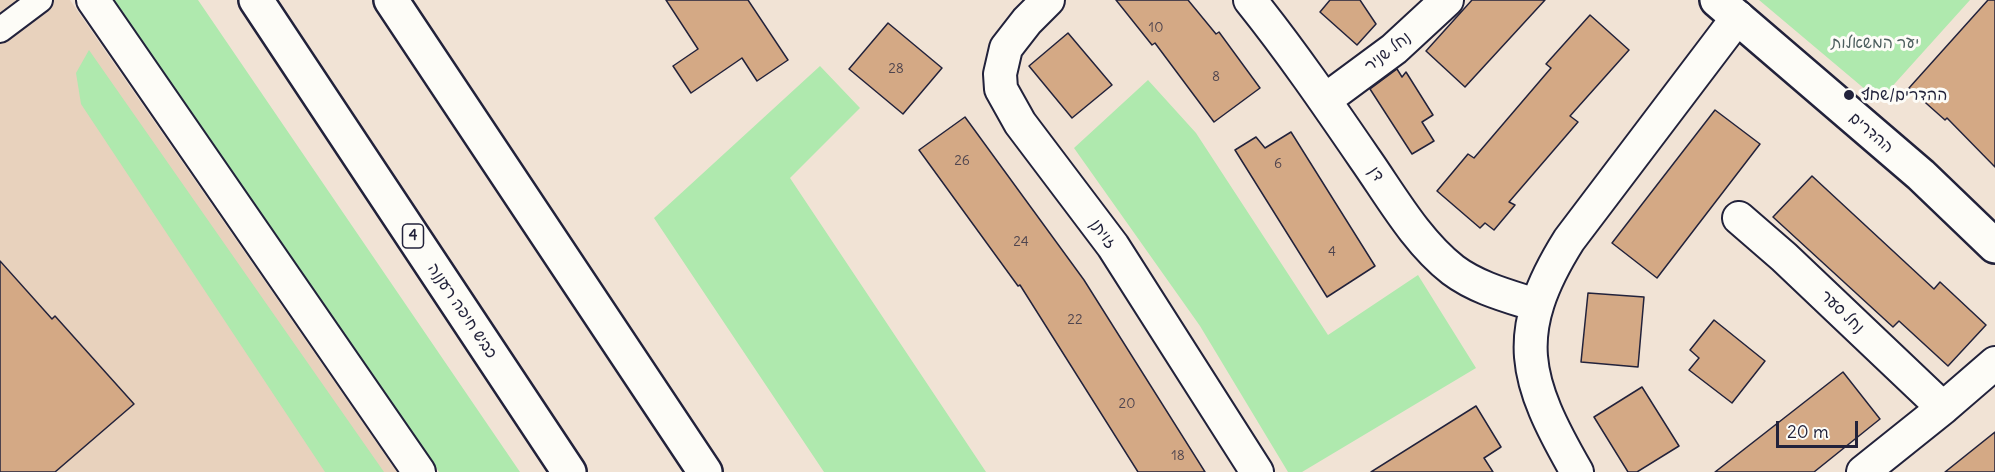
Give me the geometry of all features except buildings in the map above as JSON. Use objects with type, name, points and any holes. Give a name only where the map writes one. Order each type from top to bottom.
[{"type":"main road","name":"כביש חיפה רעננה","points":[[256,0],[569,472]]},
{"type":"main road","points":[[392,0],[705,472]]},
{"type":"main road","name":"ההדרים","points":[[1727,8],[1921,175],[1995,246]]},
{"type":"street","points":[[0,30],[40,0]]},
{"type":"street","points":[[93,0],[419,472]]},
{"type":"street","name":"זויתן","points":[[1048,0],[1027,21],[1006,48],[1000,74],[1001,89],[1020,123],[1113,246],[1257,472]]},
{"type":"street","name":"דן","points":[[1250,0],[1324,100],[1407,220],[1438,256],[1452,269],[1476,284],[1536,305]]},
{"type":"street","name":"נחל שניר","points":[[1324,100],[1394,49],[1447,0]]},
{"type":"street","points":[[1577,472],[1551,427],[1537,387],[1531,360],[1530,329],[1536,305],[1549,272],[1569,240],[1727,8]]},
{"type":"street","name":"נחל סער","points":[[1738,218],[1784,257],[1943,408]]},
{"type":"street","points":[[1863,472],[1995,363]]},
{"type":"shaded area","points":[[0,0],[70,0],[397,472],[0,472]]},
{"type":"green space","points":[[114,0],[198,0],[520,472],[439,472]]},
{"type":"green space","name":"יער המשאלות","points":[[1759,0],[1970,0],[1879,101]]},
{"type":"green space","points":[[89,50],[384,472],[325,472],[81,104],[76,73]]},
{"type":"green space","points":[[820,66],[860,108],[790,178],[986,472],[824,472],[654,218]]},
{"type":"green space","points":[[1148,80],[1196,133],[1328,335],[1418,275],[1476,368],[1302,472],[1288,472],[1200,326],[1074,148]]},
{"type":"place","name":"ההדרים/שחף","points":[[1849,95]]}]
